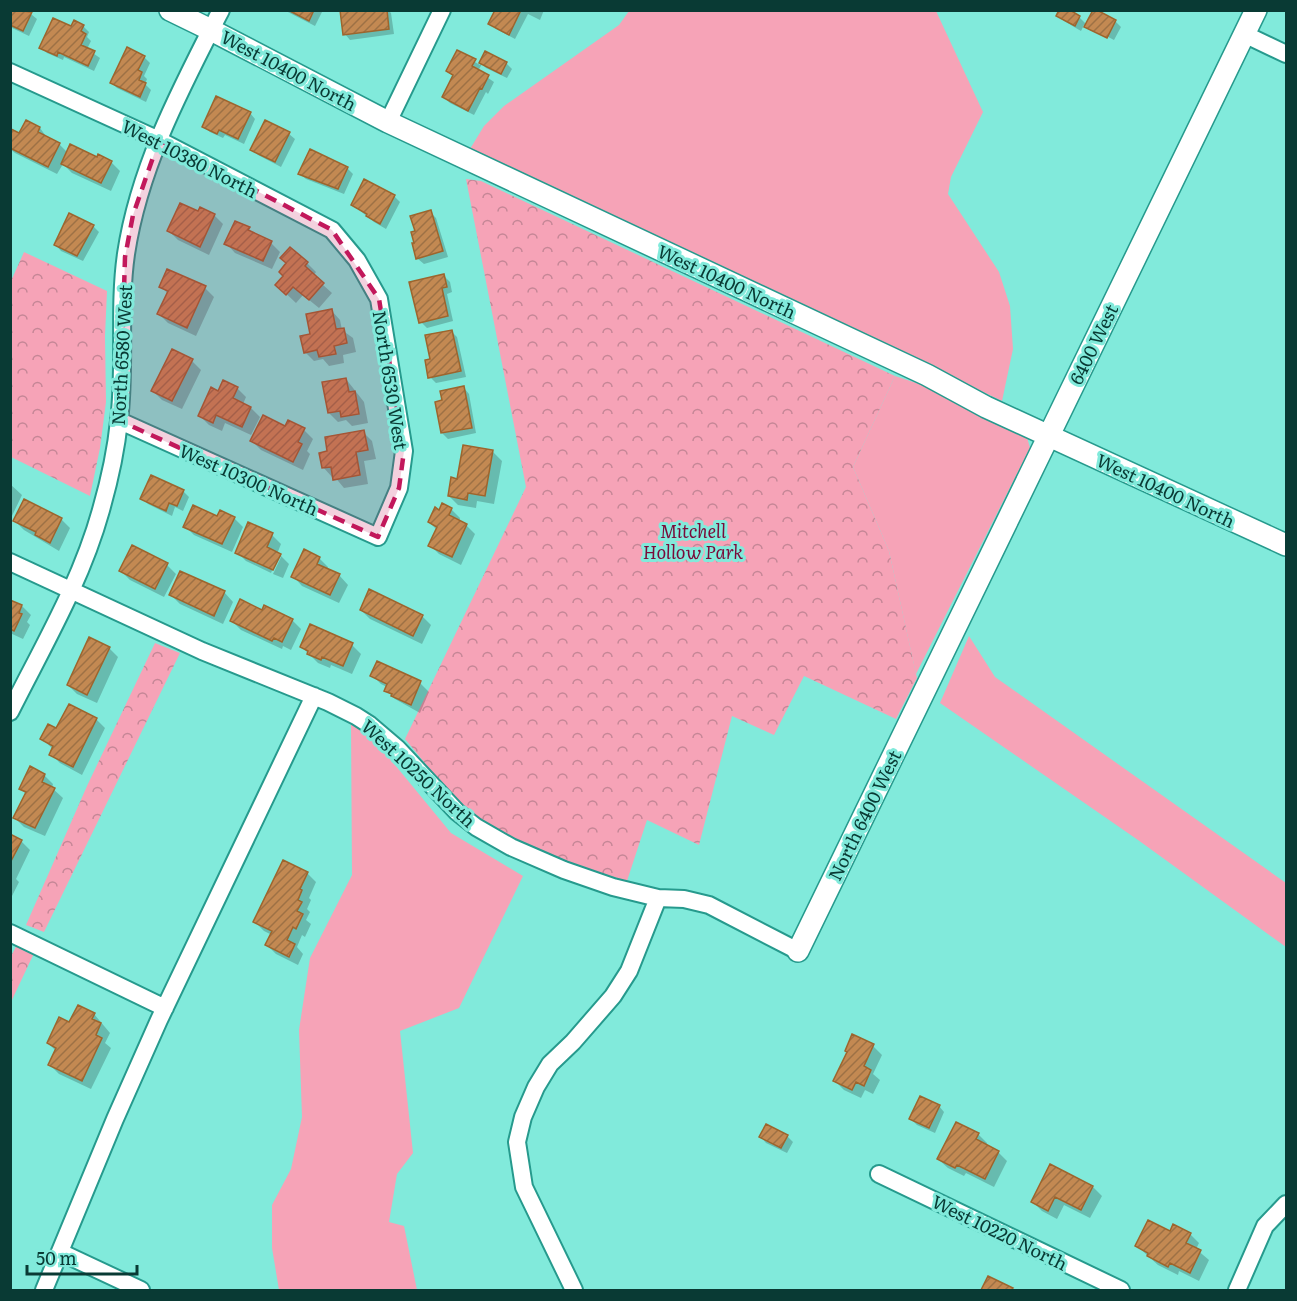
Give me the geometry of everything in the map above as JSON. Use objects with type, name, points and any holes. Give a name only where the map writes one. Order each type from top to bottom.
[{"type":"street","name":"West 10400 North","points":[[170,10],[388,122],[927,375],[986,407],[1287,545]]},
{"type":"street","name":"North 6580 West","points":[[10,712],[72,592],[101,510],[120,421],[125,257],[132,215],[169,113],[221,10]]},
{"type":"street","points":[[388,122],[442,10]]},
{"type":"street","name":"6400 West","points":[[930,679],[1256,10]]},
{"type":"street","points":[[1244,34],[1287,54]]},
{"type":"street","name":"West 10380 North","points":[[10,72],[159,141],[332,230],[357,260]]},
{"type":"street","name":"North 6530 West","points":[[357,260],[379,298],[404,451],[399,488],[378,537]]},
{"type":"street","name":"West 10300 North","points":[[120,421],[378,537]]},
{"type":"street","name":"West 10250 North","points":[[10,562],[212,656],[342,708],[370,725],[397,748],[457,812],[510,847],[564,870],[614,887],[658,898],[684,899],[710,905],[798,951]]},
{"type":"street","name":"North 6400 West","points":[[798,951],[930,679]]},
{"type":"street","points":[[44,1290],[115,1119],[165,1008],[314,696]]},
{"type":"street","points":[[574,1290],[524,1187],[517,1142],[523,1117],[536,1087],[550,1064],[573,1042],[613,996],[629,971],[658,898]]},
{"type":"street","points":[[10,933],[165,1008]]},
{"type":"street","name":"West 10220 North","points":[[879,1174],[1121,1290]]},
{"type":"street","points":[[1237,1290],[1265,1226],[1287,1204]]},
{"type":"street","points":[[60,1252],[141,1290]]},
{"type":"highlighted area","points":[[159,140],[332,230],[379,299],[404,451],[399,488],[378,537],[120,421],[125,257],[133,215]]},
{"type":"green space","points":[[629,11],[936,11],[983,112],[951,177],[948,194],[999,272],[1010,306],[1013,349],[1002,401],[470,149],[484,126],[504,106],[619,25]]},
{"type":"green space","name":"Mitchell Hollow Park","points":[[466,179],[481,181],[895,376],[853,467],[889,551],[917,678],[896,719],[804,676],[774,735],[732,716],[699,845],[647,820],[627,881],[549,855],[511,838],[477,816],[457,799],[405,739],[526,487]]},
{"type":"green space","points":[[24,252],[107,291],[106,402],[100,448],[90,496],[11,457],[11,281]]},
{"type":"green space","points":[[895,376],[947,393],[1025,430],[1030,448],[916,674],[889,551],[853,467]]},
{"type":"green space","points":[[969,636],[995,677],[1286,883],[1286,947],[1138,840],[940,703]]},
{"type":"green space","points":[[155,643],[180,653],[44,932],[26,925],[87,786]]},
{"type":"green space","points":[[351,723],[372,737],[451,833],[523,876],[459,1008],[400,1031],[413,1153],[397,1174],[389,1222],[404,1226],[417,1290],[279,1290],[272,1248],[272,1205],[291,1169],[302,1117],[299,1030],[310,958],[352,875]]},
{"type":"green space","points":[[19,941],[36,949],[11,1002],[10,958]]},
{"type":"building","points":[[10,10],[32,12],[23,31],[10,25]]},
{"type":"building","points":[[288,10],[314,10],[309,21]]},
{"type":"building","points":[[340,10],[387,10],[389,29],[343,35]]},
{"type":"building","points":[[495,10],[521,10],[509,35],[488,24]]},
{"type":"building","points":[[1059,10],[1070,10],[1080,16],[1075,26],[1056,16]]},
{"type":"building","points":[[1093,10],[1116,20],[1107,38],[1084,27]]},
{"type":"building","points":[[53,18],[71,26],[74,20],[84,25],[81,31],[86,34],[81,45],[95,51],[88,66],[58,52],[57,56],[39,48]]},
{"type":"building","points":[[127,47],[145,56],[138,70],[142,72],[139,80],[146,83],[140,97],[110,83]]},
{"type":"building","points":[[457,50],[476,59],[472,66],[489,75],[468,111],[442,97],[453,75],[446,71]]},
{"type":"building","points":[[485,51],[507,62],[501,74],[479,63]]},
{"type":"building","points":[[216,96],[251,112],[238,139],[219,130],[217,134],[202,127]]},
{"type":"building","points":[[26,120],[40,127],[38,132],[60,143],[48,167],[10,148],[11,129],[19,133]]},
{"type":"building","points":[[265,120],[290,132],[275,162],[250,150]]},
{"type":"building","points":[[70,144],[97,157],[98,154],[112,161],[101,183],[61,164]]},
{"type":"building","points":[[310,149],[348,167],[338,189],[298,174]]},
{"type":"building","points":[[364,179],[395,195],[380,224],[351,205]]},
{"type":"building","points":[[180,203],[198,211],[200,207],[215,214],[200,247],[167,231]]},
{"type":"building","points":[[431,210],[443,251],[416,259],[411,232],[415,231],[410,216]]},
{"type":"building","points":[[69,213],[94,225],[77,256],[54,245]]},
{"type":"building","points":[[235,221],[250,227],[248,230],[272,241],[263,261],[224,244]]},
{"type":"building","points":[[290,247],[308,262],[305,266],[324,283],[309,300],[293,287],[286,295],[275,285],[283,276],[279,272],[286,263],[280,258]]},
{"type":"building","points":[[167,269],[206,286],[187,328],[157,314],[168,291],[159,287]]},
{"type":"building","points":[[444,274],[447,287],[442,288],[448,316],[419,323],[409,282]]},
{"type":"building","points":[[332,309],[336,329],[344,328],[347,343],[334,346],[336,354],[319,357],[317,350],[304,353],[300,336],[310,334],[306,314]]},
{"type":"building","points":[[452,330],[461,371],[428,378],[425,360],[430,359],[425,335]]},
{"type":"building","points":[[172,349],[193,359],[172,401],[151,391]]},
{"type":"building","points":[[346,378],[349,392],[355,391],[359,414],[341,417],[340,411],[328,413],[322,382]]},
{"type":"building","points":[[223,380],[238,387],[233,398],[251,407],[242,427],[216,415],[213,423],[198,416],[211,387],[218,391]]},
{"type":"building","points":[[464,386],[472,428],[441,433],[435,402],[442,400],[440,391]]},
{"type":"building","points":[[263,415],[285,426],[288,420],[305,428],[298,442],[302,444],[293,462],[250,441]]},
{"type":"building","points":[[364,430],[368,450],[356,452],[360,475],[333,480],[331,467],[322,468],[319,453],[327,451],[325,437]]},
{"type":"building","points":[[463,445],[493,450],[485,496],[468,493],[467,500],[448,496],[451,477],[457,479]]},
{"type":"building","points":[[151,475],[184,490],[177,506],[169,503],[166,511],[140,499]]},
{"type":"building","points":[[24,499],[62,518],[50,543],[35,535],[36,532],[13,521]]},
{"type":"building","points":[[442,503],[452,508],[449,515],[467,524],[452,557],[428,546],[437,527],[428,522],[435,507],[439,510]]},
{"type":"building","points":[[193,505],[217,516],[220,510],[235,517],[222,544],[183,527]]},
{"type":"building","points":[[248,522],[273,533],[267,547],[281,554],[273,570],[235,553]]},
{"type":"building","points":[[132,545],[168,563],[155,589],[119,571]]},
{"type":"building","points":[[304,549],[320,557],[317,564],[340,574],[330,595],[291,577]]},
{"type":"building","points":[[180,571],[225,591],[214,616],[169,595]]},
{"type":"building","points":[[369,589],[423,615],[413,636],[360,610]]},
{"type":"building","points":[[240,599],[262,610],[264,605],[293,619],[282,642],[274,638],[272,641],[230,621]]},
{"type":"building","points":[[10,600],[22,605],[19,613],[22,614],[14,631],[10,629]]},
{"type":"building","points":[[310,624],[353,643],[343,666],[322,657],[321,660],[307,654],[308,651],[300,647]]},
{"type":"building","points":[[89,637],[110,647],[87,695],[67,685]]},
{"type":"building","points":[[377,661],[421,681],[411,705],[391,696],[392,694],[384,691],[387,684],[370,676]]},
{"type":"building","points":[[69,704],[97,718],[73,767],[49,755],[53,746],[40,739],[48,724],[56,728]]},
{"type":"building","points":[[30,766],[45,774],[42,782],[55,788],[35,828],[13,818],[26,792],[19,789]]},
{"type":"building","points":[[10,834],[22,840],[10,863]]},
{"type":"building","points":[[283,860],[308,872],[300,889],[302,890],[298,900],[302,902],[297,911],[303,914],[296,929],[293,927],[287,940],[295,944],[289,957],[265,945],[272,931],[253,922]]},
{"type":"building","points":[[78,1005],[95,1013],[92,1019],[101,1023],[96,1035],[102,1038],[82,1081],[48,1065],[56,1048],[47,1043],[59,1017],[69,1022]]},
{"type":"building","points":[[852,1034],[874,1044],[864,1066],[871,1070],[864,1086],[856,1082],[852,1090],[833,1081],[847,1052],[845,1051]]},
{"type":"building","points":[[920,1096],[940,1105],[929,1128],[909,1119]]},
{"type":"building","points":[[956,1122],[979,1133],[976,1139],[999,1151],[985,1179],[957,1165],[955,1168],[937,1159]]},
{"type":"building","points":[[766,1124],[788,1135],[781,1148],[759,1137]]},
{"type":"building","points":[[1050,1164],[1093,1186],[1081,1210],[1055,1197],[1048,1211],[1031,1202]]},
{"type":"building","points":[[1148,1220],[1170,1231],[1173,1224],[1191,1233],[1186,1243],[1201,1250],[1190,1273],[1170,1263],[1168,1267],[1147,1256],[1148,1253],[1135,1246]]},
{"type":"building","points":[[988,1276],[1013,1288],[1011,1290],[981,1290]]}]
